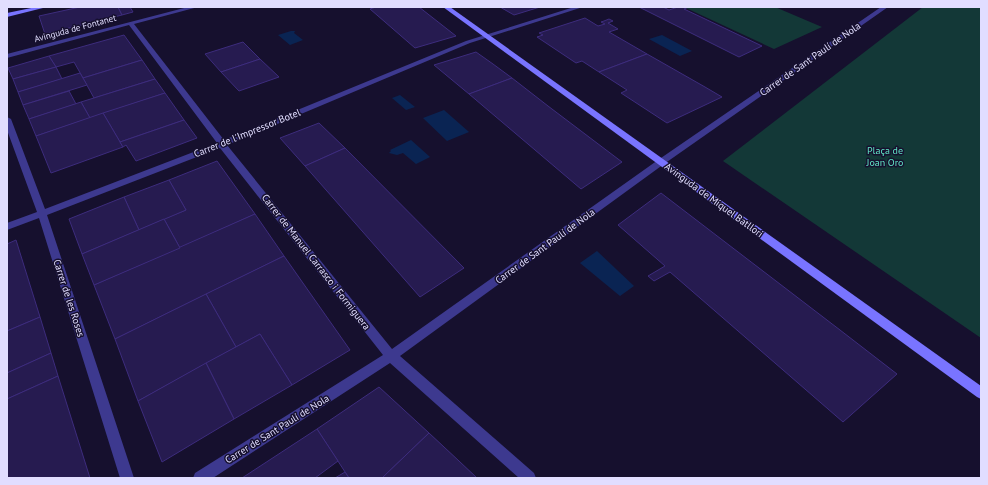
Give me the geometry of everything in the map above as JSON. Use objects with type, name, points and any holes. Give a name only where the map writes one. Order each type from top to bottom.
[{"type":"main road","points":[[7,15],[44,7]]},
{"type":"main road","name":"Avinguda de Miquel Batllori","points":[[446,7],[981,393]]},
{"type":"street","name":"Avinguda de Fontanet","points":[[7,56],[195,7]]},
{"type":"street","name":"Carrer de l'Impressor Botel","points":[[7,227],[222,144],[468,42],[580,7]]},
{"type":"street","name":"Carrer de Sant Paulí de Nola","points":[[200,478],[391,356],[662,162],[885,7]]},
{"type":"street","name":"Carrer de Manuel Carrasco i Formiguera","points":[[130,23],[222,144],[391,356],[528,478]]},
{"type":"street","name":"Carrer de les Roses","points":[[7,120],[42,214],[127,478]]},
{"type":"green space","points":[[775,7],[822,27],[774,49],[686,8]]},
{"type":"green space","name":"Plaça de Joan Oro","points":[[923,7],[981,7],[981,338],[723,161]]},
{"type":"water","points":[[295,31],[294,33],[303,40],[290,45],[278,35]]},
{"type":"water","points":[[662,35],[692,51],[680,56],[649,39]]},
{"type":"water","points":[[400,95],[415,107],[406,110],[392,98]]},
{"type":"water","points":[[444,110],[469,132],[447,141],[423,118]]},
{"type":"water","points":[[411,140],[430,157],[416,164],[403,153],[397,155],[389,153],[391,151],[390,150]]},
{"type":"water","points":[[597,251],[634,286],[620,296],[580,263]]},
{"type":"building","points":[[80,7],[118,7],[122,15],[45,34],[39,16]]},
{"type":"building","points":[[118,7],[130,7],[133,12],[122,15]]},
{"type":"building","points":[[376,7],[419,7],[456,36],[415,48],[370,9]]},
{"type":"building","points":[[500,7],[540,7],[514,15]]},
{"type":"building","points":[[639,7],[663,7],[669,10],[678,7],[689,7],[684,9],[762,46],[739,57]]},
{"type":"building","points":[[585,18],[598,26],[605,24],[601,22],[609,19],[613,21],[608,23],[618,29],[609,32],[647,54],[599,72],[582,61],[576,63],[537,37],[543,35],[539,33]]},
{"type":"building","points":[[124,35],[142,60],[83,78],[74,62],[56,67],[49,56]]},
{"type":"building","points":[[243,42],[260,59],[221,72],[205,54]]},
{"type":"building","points":[[476,52],[512,78],[469,94],[434,65]]},
{"type":"building","points":[[647,54],[722,97],[667,123],[621,93],[627,90],[599,72]]},
{"type":"building","points":[[49,56],[56,67],[13,79],[8,68]]},
{"type":"building","points":[[260,59],[279,77],[239,91],[221,72]]},
{"type":"building","points":[[142,60],[155,79],[94,98],[83,78]]},
{"type":"building","points":[[56,67],[62,79],[18,92],[13,79]]},
{"type":"building","points":[[80,73],[87,85],[23,105],[18,92]]},
{"type":"building","points":[[512,78],[622,162],[581,189],[469,94]]},
{"type":"building","points":[[155,79],[165,93],[90,118],[81,102]]},
{"type":"building","points":[[69,91],[76,104],[29,119],[23,105]]},
{"type":"building","points":[[165,93],[184,120],[120,142],[103,113]]},
{"type":"building","points":[[81,102],[90,118],[36,136],[29,119]]},
{"type":"building","points":[[103,113],[123,147],[51,173],[36,136]]},
{"type":"building","points":[[184,120],[197,138],[136,161],[126,145],[123,147],[120,142]]},
{"type":"building","points":[[319,123],[345,148],[305,166],[280,138]]},
{"type":"building","points":[[345,148],[464,268],[420,297],[305,166]]},
{"type":"building","points":[[217,161],[255,214],[180,248],[164,219],[186,210],[169,180]]},
{"type":"building","points":[[169,180],[186,210],[139,230],[124,197]]},
{"type":"building","points":[[661,193],[897,374],[843,422],[670,272],[654,281],[648,276],[665,266],[618,225]]},
{"type":"building","points":[[124,197],[139,230],[82,254],[69,219]]},
{"type":"building","points":[[255,214],[284,256],[115,339],[94,285]]},
{"type":"building","points":[[164,219],[180,248],[94,285],[82,254]]},
{"type":"building","points":[[16,240],[40,317],[7,331],[7,244]]},
{"type":"building","points":[[284,256],[350,350],[292,385],[260,334],[236,347],[206,294]]},
{"type":"building","points":[[206,294],[236,347],[138,401],[115,339]]},
{"type":"building","points":[[40,317],[51,353],[7,373],[7,331]]},
{"type":"building","points":[[260,334],[292,385],[234,419],[206,363]]},
{"type":"building","points":[[51,353],[58,376],[7,399],[7,373]]},
{"type":"building","points":[[206,363],[234,419],[162,462],[138,401]]},
{"type":"building","points":[[58,376],[90,478],[7,478],[7,399]]},
{"type":"building","points":[[379,387],[429,433],[382,478],[349,478],[317,429]]},
{"type":"building","points":[[317,429],[338,461],[315,478],[242,478]]},
{"type":"building","points":[[429,433],[459,461],[477,478],[382,478]]},
{"type":"building","points":[[345,472],[349,478],[335,478]]}]
